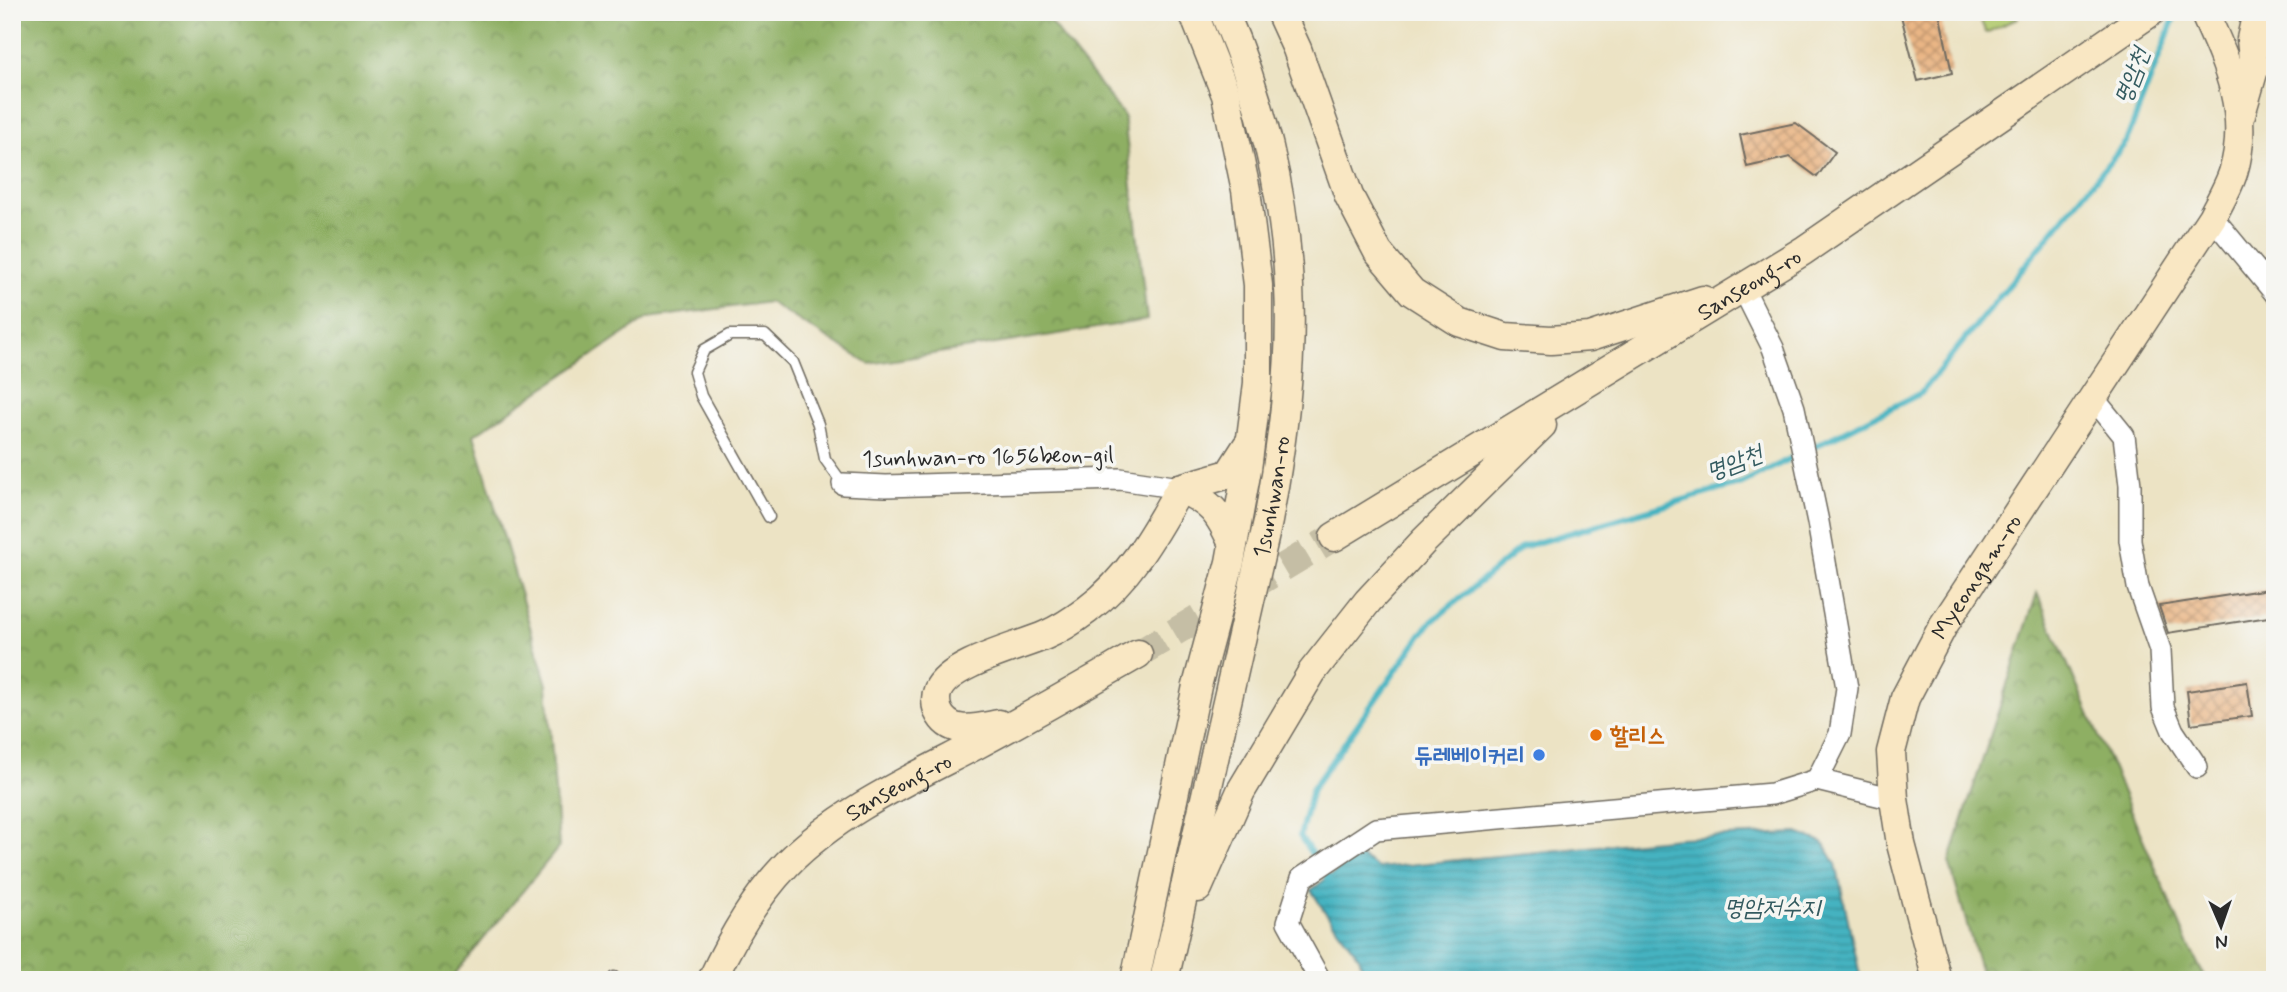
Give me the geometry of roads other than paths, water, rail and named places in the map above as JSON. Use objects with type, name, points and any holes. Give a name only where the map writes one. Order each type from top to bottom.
[{"type":"main road","name":"1sunhwan-ro","points":[[1135,980],[1197,685],[1233,544],[1258,383],[1258,285],[1246,190],[1226,95],[1193,12]]},
{"type":"main road","name":"1sunhwan-ro","points":[[1165,980],[1268,521],[1282,444],[1288,364],[1289,287],[1280,205],[1265,131],[1240,49],[1224,12]]},
{"type":"main road","points":[[1280,12],[1297,49],[1349,196],[1378,252],[1412,292],[1459,322],[1505,337],[1551,340],[1590,337],[1742,288]]},
{"type":"main road","name":"Sanseong-ro","points":[[1334,537],[1803,251],[2151,12]]},
{"type":"main road","name":"Myeongam-ro","points":[[1937,980],[1901,844],[1894,799],[1891,752],[1905,698],[1943,626],[2212,217],[2232,175],[2239,145],[2240,117],[2236,89],[2204,12]]},
{"type":"main road","points":[[2240,117],[2254,69],[2251,39],[2257,12]]},
{"type":"main road","points":[[1165,980],[1203,872],[1241,791],[1312,672],[1368,601],[1424,541],[1574,392]]},
{"type":"main road","points":[[1023,720],[965,730],[951,726],[941,717],[936,705],[938,689],[953,674],[974,662],[1049,634],[1087,610],[1122,580],[1146,548],[1180,488],[1229,474],[1251,440]]},
{"type":"main road","points":[[1180,488],[1208,502],[1223,521],[1233,544]]},
{"type":"main road","name":"Sanseong-ro","points":[[712,980],[739,929],[764,892],[787,864],[814,840],[894,788],[1023,720],[1138,654]]},
{"type":"street","points":[[2212,217],[2275,293]]},
{"type":"street","points":[[1742,288],[1773,348],[1794,408],[1818,522],[1847,688],[1840,734],[1817,780]]},
{"type":"street","points":[[2094,399],[2124,436],[2130,485],[2130,540],[2138,587],[2160,650],[2163,707],[2173,731],[2197,767]]},
{"type":"street","name":"1sunhwan-ro 1656beon-gil","points":[[844,484],[886,486],[1120,479],[1180,488]]},
{"type":"street","points":[[1320,980],[1287,922],[1302,877],[1376,829],[1772,794],[1817,780],[1894,799]]},
{"type":"lane","name":"1sunhwan-ro 1656beon-gil","points":[[769,517],[701,396],[694,372],[704,350],[730,335],[765,335],[793,362],[818,424],[825,459],[844,484]]},
{"type":"water","name":"명암저수지","points":[[1797,833],[1823,842],[1836,864],[1861,980],[1366,980],[1359,957],[1311,890],[1358,855],[1378,868],[1679,838]]},
{"type":"waterway","name":"명암천","points":[[1332,884],[1300,836],[1312,789],[1429,624],[1522,547],[1742,483],[1921,393],[2126,142],[2176,13]]},
{"type":"tunnel","points":[[1138,654],[1334,537]]},
{"type":"place","name":"할리스","points":[[1596,735]]},
{"type":"place","name":"듀레베이커리","points":[[1539,755]]}]
